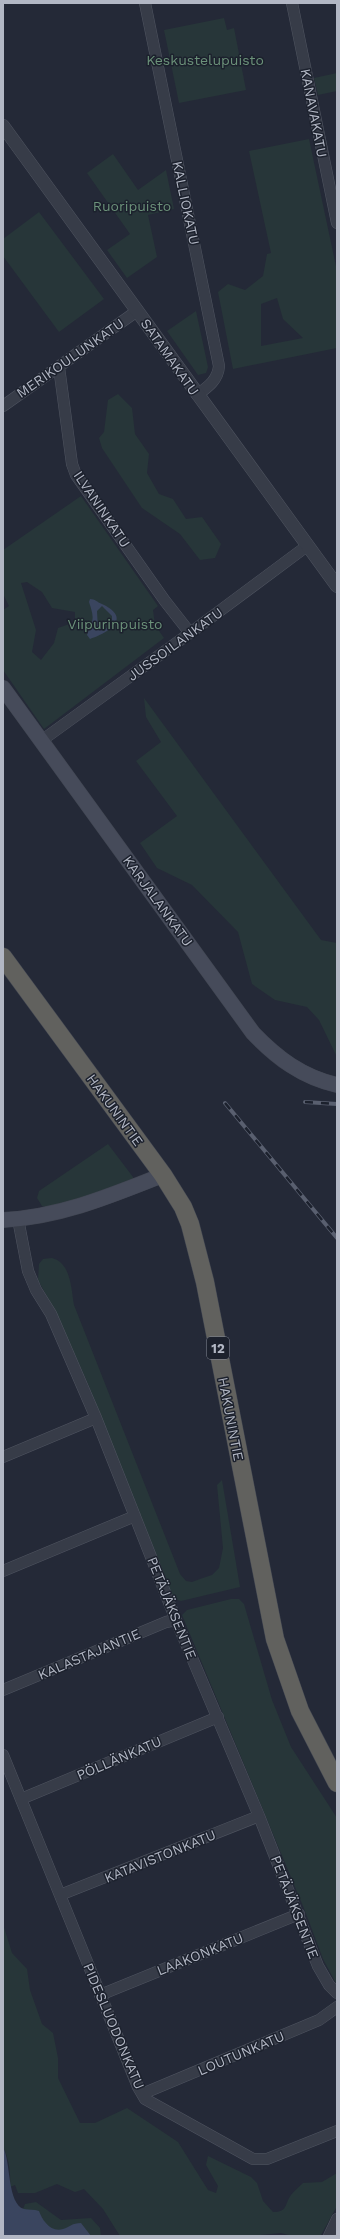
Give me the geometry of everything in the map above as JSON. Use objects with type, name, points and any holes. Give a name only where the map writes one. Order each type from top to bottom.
[{"type":"highway","name":"HAKUNINTIE","points":[[3,957],[163,1175],[183,1207],[198,1248],[269,1613],[279,1652],[300,1711],[337,1783]]},
{"type":"main road","name":"KARJALANKATU","points":[[3,688],[252,1033],[288,1065],[307,1076],[337,1085]]},
{"type":"main road","points":[[3,1220],[54,1214],[80,1206],[163,1175]]},
{"type":"street","name":"KALLIOKATU","points":[[145,3],[219,366],[218,374],[214,382],[197,395]]},
{"type":"street","name":"KANAVAKATU","points":[[292,3],[337,223]]},
{"type":"street","name":"SATAMAKATU","points":[[3,126],[337,586]]},
{"type":"street","name":"MERIKOULUNKATU","points":[[3,406],[137,311]]},
{"type":"street","name":"ILVANINKATU","points":[[59,366],[72,464],[76,475],[165,601],[190,633]]},
{"type":"street","name":"JUSSOILANKATU","points":[[41,740],[190,633],[307,546]]},
{"type":"street","name":"PETÄJÄKSENTIE","points":[[18,1219],[28,1271],[36,1290],[51,1314],[96,1418],[176,1620],[218,1717],[299,1914],[318,1966],[329,1985],[337,1993]]},
{"type":"street","points":[[3,1456],[96,1418]]},
{"type":"street","points":[[3,1571],[135,1516]]},
{"type":"street","name":"KALASTAJANTIE","points":[[3,1690],[166,1622],[176,1620]]},
{"type":"street","name":"PÖLLÄNKATU","points":[[21,1799],[218,1717]]},
{"type":"street","name":"PIDESLUODONKATU","points":[[3,1755],[100,1995],[145,2099],[253,2159],[267,2159],[337,2131]]},
{"type":"street","name":"KATAVISTONKATU","points":[[60,1896],[259,1816]]},
{"type":"street","name":"LAAKONKATU","points":[[100,1995],[299,1914]]},
{"type":"street","name":"LOUTUNKATU","points":[[142,2094],[319,2020],[337,2007]]},
{"type":"street","points":[[329,2236],[337,2219]]},
{"type":"green space","name":"Keskustelupuisto","points":[[224,18],[227,30],[234,28],[246,90],[179,103],[164,30]]},
{"type":"green space","points":[[337,73],[337,91],[318,95],[314,78]]},
{"type":"green space","points":[[309,139],[337,271],[337,348],[233,369],[218,292],[228,284],[245,290],[263,276],[267,254],[271,253],[249,151]],"holes":[[[277,298],[283,319],[303,338],[261,346],[261,304]]]},
{"type":"green space","name":"Ruoripuisto","points":[[113,154],[138,190],[166,170],[174,209],[148,215],[157,257],[127,278],[107,250],[130,234],[87,173]]},
{"type":"green space","points":[[39,212],[104,299],[59,332],[3,256],[3,239]]},
{"type":"green space","points":[[196,311],[208,367],[206,373],[198,375],[167,331]]},
{"type":"green space","points":[[118,394],[132,408],[135,434],[149,454],[147,473],[159,494],[173,499],[186,519],[202,517],[221,544],[215,558],[200,560],[180,534],[142,508],[102,448],[99,438],[104,432],[108,400]]},
{"type":"green space","name":"Viipurinpuisto","points":[[81,496],[158,606],[153,610],[155,625],[164,638],[44,729],[3,670],[3,610],[9,606],[3,594],[3,550]],"holes":[[[27,582],[42,592],[52,608],[75,612],[75,622],[58,628],[54,643],[41,660],[32,652],[36,630],[21,583]]]},
{"type":"green space","points":[[144,698],[321,940],[337,943],[337,1057],[319,1020],[307,1007],[275,1000],[252,984],[238,932],[192,885],[157,868],[140,843],[177,816],[136,761],[161,742],[146,717]]},
{"type":"green space","points":[[108,1144],[133,1177],[133,1181],[80,1200],[46,1207],[42,1206],[37,1198],[39,1191]]},
{"type":"green space","points":[[52,1258],[63,1265],[67,1271],[71,1284],[74,1305],[180,1574],[186,1581],[192,1582],[212,1575],[219,1568],[223,1548],[217,1485],[222,1480],[240,1587],[181,1601],[174,1599],[88,1384],[56,1313],[38,1280],[39,1264],[43,1259]]},
{"type":"green space","points":[[231,1599],[239,1599],[244,1604],[272,1700],[291,1747],[337,1818],[337,1985],[323,1959],[305,1911],[182,1615],[187,1610]]},
{"type":"green space","points":[[3,1924],[12,1953],[27,1969],[30,1990],[42,2024],[53,2033],[58,2058],[58,2078],[80,2123],[95,2123],[127,2108],[178,2142],[208,2190],[216,2193],[218,2186],[206,2165],[208,2156],[251,2177],[257,2183],[263,2201],[273,2212],[281,2211],[285,2207],[291,2195],[303,2183],[322,2182],[337,2173],[337,2206],[321,2235],[292,2236],[281,2233],[252,2236],[120,2236],[103,2209],[84,2189],[75,2192],[57,2184],[35,2193],[18,2193],[15,2185],[10,2187],[9,2166],[3,2147]]},
{"type":"green space","points":[[36,2202],[61,2220],[91,2218],[100,2228],[101,2236],[43,2236],[23,2209],[25,2204]]},
{"type":"water","points":[[90,599],[111,609],[116,614],[117,619],[115,624],[105,633],[90,639],[87,635],[93,616],[89,602]],"holes":[[[102,606],[112,616],[112,622],[104,631],[98,629],[97,611]]]},
{"type":"water","points":[[3,2147],[6,2153],[12,2191],[19,2205],[24,2209],[39,2211],[45,2222],[55,2229],[59,2230],[73,2224],[81,2223],[91,2236],[3,2236]]},
{"type":"railway","points":[[305,1102],[337,1104]]},
{"type":"railway","points":[[225,1103],[337,1238]]}]
